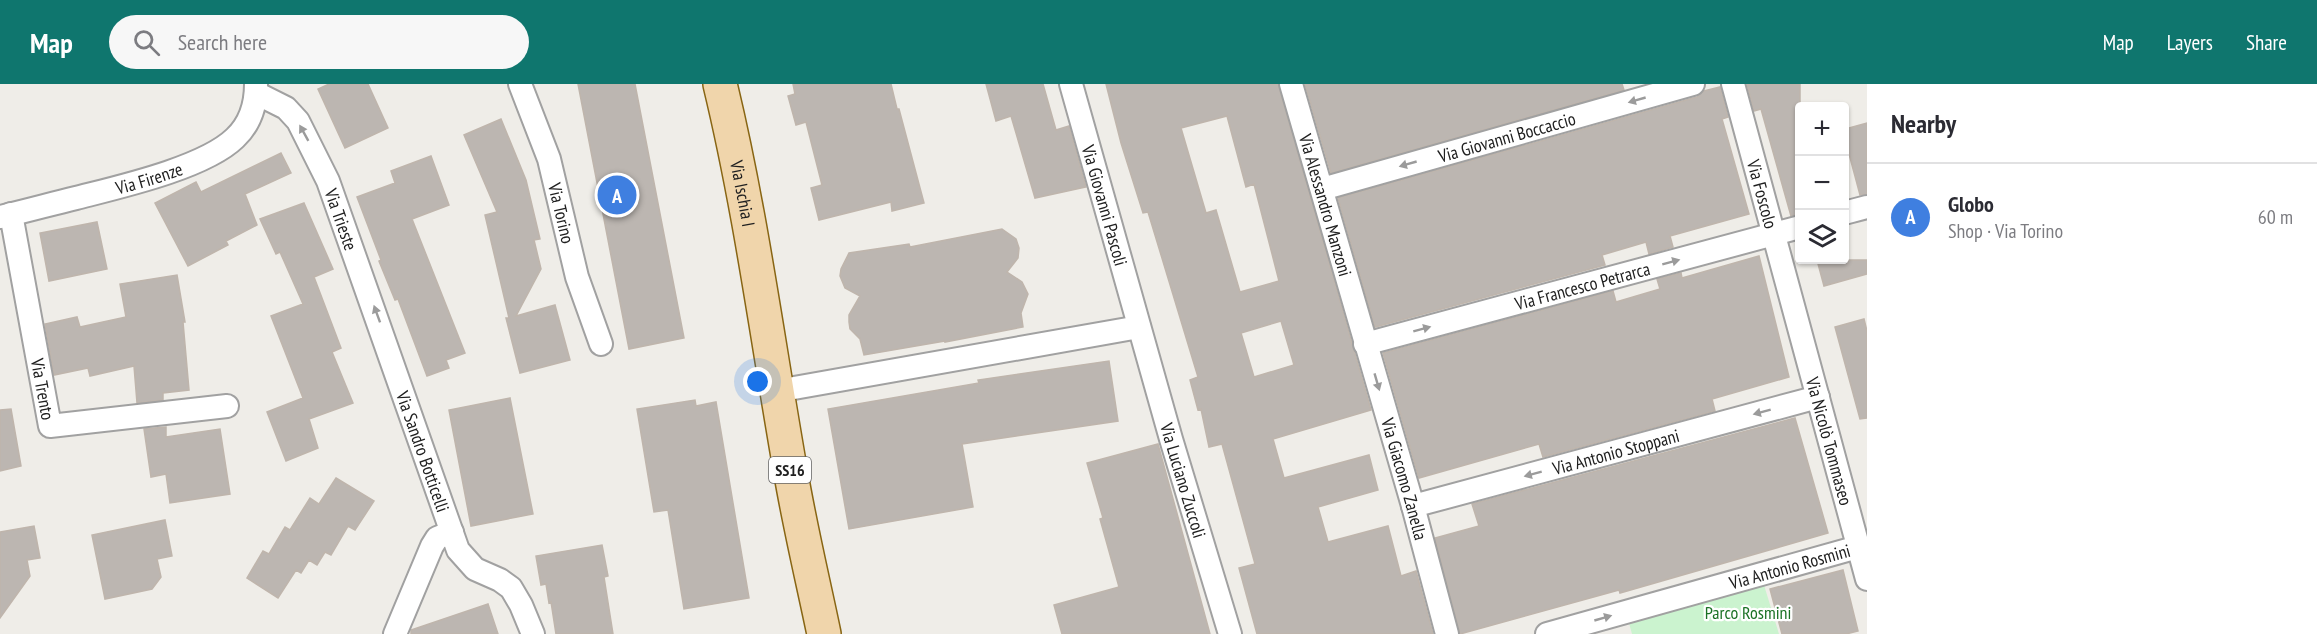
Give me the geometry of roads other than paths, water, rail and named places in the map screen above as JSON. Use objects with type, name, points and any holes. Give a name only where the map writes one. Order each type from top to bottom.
[{"type":"main road","name":"Via Ischia I","points":[[723,87],[764,305],[777,391]]},
{"type":"main road","name":"SS16","points":[[777,391],[824,634]]},
{"type":"street","name":"Via Torino","points":[[520,84],[549,159],[576,277],[601,344]]},
{"type":"street","name":"Via Giovanni Pascoli","points":[[1071,84],[1139,327]]},
{"type":"street","name":"Via Alessandro Manzoni","points":[[1292,84],[1363,334]]},
{"type":"street","name":"Via Giovanni Boccaccio","points":[[1322,189],[1693,84]]},
{"type":"street","name":"Via Foscolo","points":[[1733,84],[1794,304]]},
{"type":"street","name":"Via Firenze","points":[[6,216],[157,176],[211,154],[241,132],[251,113],[256,89]]},
{"type":"street","name":"Via Trieste","points":[[256,89],[286,108],[305,134],[338,204],[396,369]]},
{"type":"street","points":[[1849,212],[1867,207]]},
{"type":"street","name":"Via Trento","points":[[6,216],[50,426],[227,406]]},
{"type":"street","name":"Via Francesco Petrarca","points":[[1363,334],[1795,228]]},
{"type":"street","name":"Via Nicolò Tommaseo","points":[[1794,304],[1867,579]]},
{"type":"street","points":[[777,391],[1139,327]]},
{"type":"street","name":"Via Luciano Zuccoli","points":[[1139,327],[1230,634]]},
{"type":"street","name":"Via Giacomo Zanella","points":[[1363,334],[1447,634]]},
{"type":"street","name":"Via Sandro Botticelli","points":[[396,369],[458,550],[475,569],[500,580],[511,588],[533,634]]},
{"type":"street","name":"Via Antonio Stoppani","points":[[1413,506],[1818,397]]},
{"type":"street","name":"Via Sandro Botticelli","points":[[395,634],[432,546],[437,538],[452,532]]},
{"type":"street","name":"Via Antonio Rosmini","points":[[1547,634],[1858,546]]},
{"type":"place","name":"Globo","points":[[617,195]]},
{"type":"park label","name":"Parco Rosmini","points":[[1748,612]]}]
